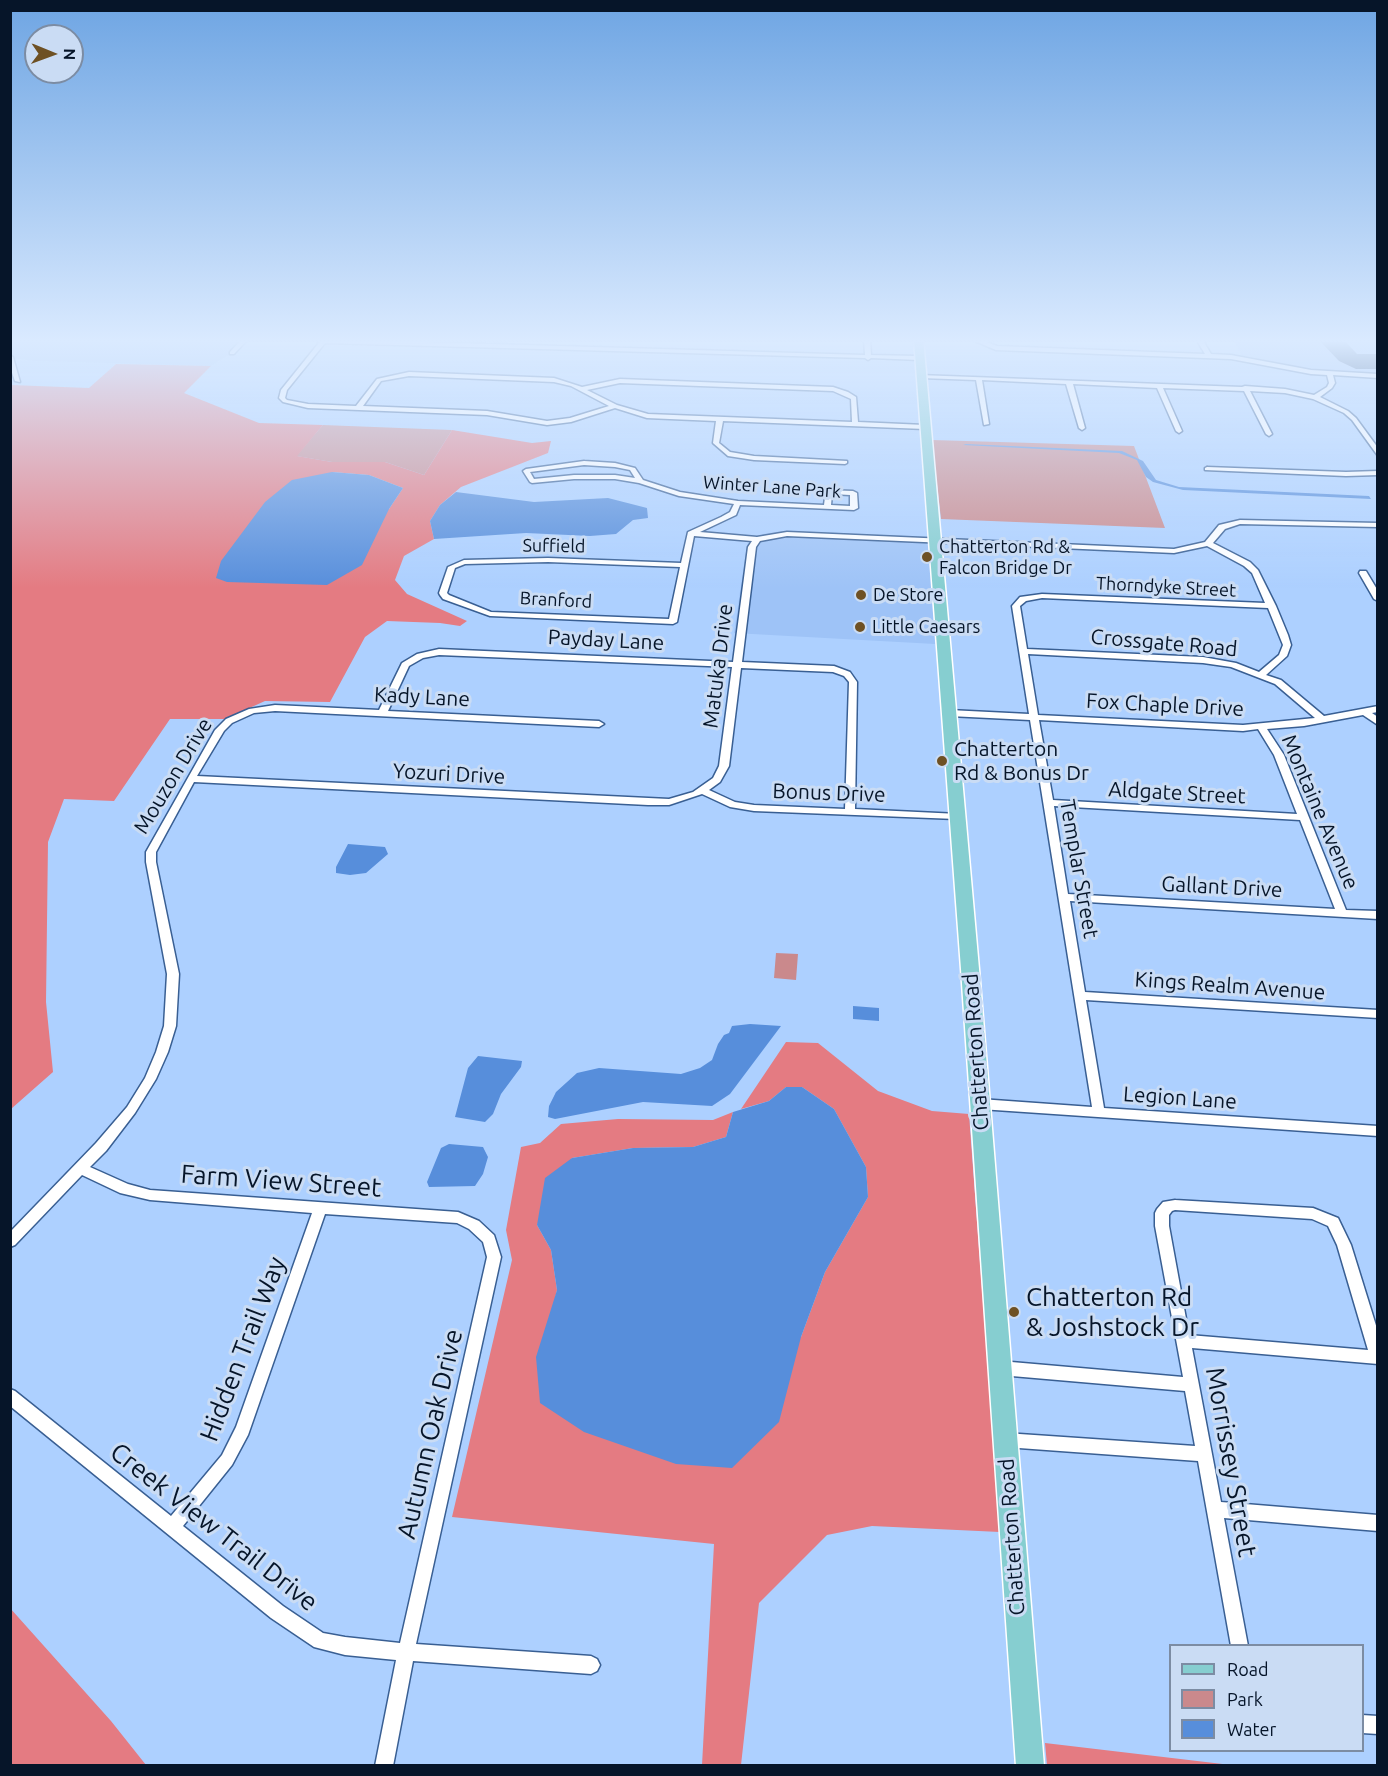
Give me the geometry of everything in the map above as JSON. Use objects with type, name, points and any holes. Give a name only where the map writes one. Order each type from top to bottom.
[{"type":"main road","name":"Chatterton Road","points":[[925,422],[980,1104],[1030,1766]]},
{"type":"street","points":[[529,422],[557,422]]},
{"type":"street","points":[[720,422],[716,443],[728,454],[747,458],[845,462]]},
{"type":"street","points":[[798,422],[925,427]]},
{"type":"street","points":[[1080,422],[1082,428]]},
{"type":"street","points":[[1175,422],[1179,431]]},
{"type":"street","points":[[1263,422],[1269,434]]},
{"type":"street","points":[[1354,422],[1377,454]]},
{"type":"street","points":[[1365,436],[1377,436]]},
{"type":"street","name":"Winter Lane Park","points":[[640,481],[633,469],[615,465],[584,463],[526,471],[532,481],[592,476],[640,481],[680,494],[738,504],[854,508],[853,493],[829,492],[827,507]]},
{"type":"street","points":[[1208,469],[1377,473]]},
{"type":"street","points":[[692,534],[724,519],[733,513],[738,504]]},
{"type":"street","points":[[1218,522],[1227,525],[1255,521],[1377,525]]},
{"type":"street","points":[[692,534],[757,539],[787,534],[1174,551],[1208,544],[1227,525]]},
{"type":"street","points":[[684,565],[692,534]]},
{"type":"street","name":"Matuka Drive","points":[[703,791],[717,780],[724,766],[752,547],[757,539]]},
{"type":"street","points":[[1208,544],[1251,568],[1272,606],[1284,635],[1286,651],[1279,661],[1262,674]]},
{"type":"street","name":"Suffield","points":[[443,593],[452,567],[464,562],[548,560],[684,565]]},
{"type":"street","name":"Branford","points":[[443,593],[446,597],[490,614],[673,622],[684,565]]},
{"type":"street","points":[[1363,573],[1377,599]]},
{"type":"street","name":"Thorndyke Street","points":[[1023,599],[1042,596],[1272,606]]},
{"type":"street","name":"Templar Street","points":[[1023,599],[1016,608],[1099,1112]]},
{"type":"street","name":"Payday Lane","points":[[382,714],[405,665],[420,656],[439,651],[834,669],[852,678],[853,686],[850,812]]},
{"type":"street","name":"Crossgate Road","points":[[1023,651],[1218,662],[1262,674],[1284,686],[1322,719]]},
{"type":"street","name":"Kady Lane","points":[[243,713],[275,708],[599,724]]},
{"type":"street","name":"Fox Chaple Drive","points":[[949,713],[1261,727],[1377,709]]},
{"type":"street","points":[[1365,712],[1377,722]]},
{"type":"street","name":"Mouzon Drive","points":[[10,1241],[81,1168],[131,1110],[162,1052],[170,1026],[173,974],[151,852],[220,730],[229,721],[243,713]]},
{"type":"street","name":"Montaine Avenue","points":[[1261,727],[1279,755],[1342,913]]},
{"type":"street","name":"Yozuri Drive","points":[[191,779],[648,802],[678,800],[703,791]]},
{"type":"street","name":"Bonus Drive","points":[[703,791],[733,805],[754,808],[956,816]]},
{"type":"street","name":"Aldgate Street","points":[[1048,803],[1304,818]]},
{"type":"street","name":"Gallant Drive","points":[[1064,897],[1377,915]]},
{"type":"street","name":"Kings Realm Avenue","points":[[1080,996],[1377,1014]]},
{"type":"street","name":"Legion Lane","points":[[980,1104],[1377,1131]]},
{"type":"street","name":"Farm View Street","points":[[81,1168],[137,1193],[458,1218],[480,1230]]},
{"type":"street","name":"Morrissey Street","points":[[1240,1644],[1161,1218],[1168,1206],[1314,1214],[1333,1222],[1344,1245],[1377,1358]]},
{"type":"street","name":"Hidden Trail Way","points":[[173,1526],[227,1460],[243,1430],[320,1209]]},
{"type":"street","name":"Autumn Oak Drive","points":[[384,1766],[406,1652],[494,1257],[489,1239],[480,1230]]},
{"type":"street","points":[[1184,1341],[1377,1358]]},
{"type":"street","points":[[1000,1368],[1192,1385]]},
{"type":"street","name":"Creek View Trail Drive","points":[[10,1396],[277,1612],[320,1641],[406,1652],[591,1665]]},
{"type":"street","points":[[1005,1440],[1205,1454]]},
{"type":"street","points":[[1215,1509],[1377,1523]]},
{"type":"shaded area","points":[[11,422],[256,422],[323,425],[297,456],[332,462],[385,462],[424,475],[452,430],[532,443],[551,441],[548,453],[461,487],[440,505],[430,521],[434,539],[404,556],[395,580],[407,594],[467,621],[460,626],[387,621],[365,637],[330,702],[265,701],[225,719],[170,719],[114,801],[64,799],[48,842],[46,1002],[53,1072],[11,1109]],"holes":[[[332,472],[369,475],[403,488],[389,509]]]},
{"type":"shaded area","points":[[782,531],[930,537],[935,644],[734,633],[747,544],[763,534]]},
{"type":"shaded area","points":[[786,1042],[818,1043],[878,1091],[932,1111],[969,1114],[1000,1532],[872,1526],[827,1535],[759,1603],[741,1765],[702,1765],[714,1544],[452,1517],[512,1260],[506,1230],[521,1147],[540,1143],[561,1124],[618,1119],[713,1120],[733,1112],[726,1137],[693,1147],[633,1148],[572,1158],[537,1225],[551,1250],[557,1290],[551,1316],[801,1337],[825,1272],[868,1197],[866,1167],[834,1109],[802,1087],[786,1087],[769,1101],[741,1109]]},
{"type":"shaded area","points":[[10,1608],[111,1721],[146,1765],[11,1765]]},
{"type":"shaded area","points":[[1045,1743],[1231,1765],[1047,1765]]},
{"type":"green space","points":[[323,425],[452,430],[424,475],[385,462],[332,462],[296,456]]},
{"type":"green space","points":[[932,440],[1134,446],[1165,528],[941,519]]},
{"type":"green space","points":[[776,953],[798,954],[796,980],[774,978]]},
{"type":"water","points":[[963,445],[1122,451],[1143,461],[1156,480],[1179,487],[1369,496],[1371,499],[1183,490],[1153,482],[1146,477],[1137,460],[1119,453]]},
{"type":"water","points":[[332,472],[369,475],[403,488],[389,509],[362,565],[327,585],[227,582],[216,578],[221,561],[265,502],[292,480]]},
{"type":"water","points":[[456,492],[534,502],[608,498],[647,508],[648,518],[633,520],[616,534],[590,536],[526,533],[434,539],[430,521],[440,505]]},
{"type":"water","points":[[348,844],[385,847],[388,854],[366,873],[350,875],[336,873],[336,867]]},
{"type":"water","points":[[853,1006],[879,1008],[879,1021],[853,1019]]},
{"type":"water","points":[[750,1024],[781,1026],[730,1094],[712,1106],[643,1102],[555,1119],[548,1117],[549,1106],[556,1092],[577,1073],[599,1068],[681,1074],[700,1068],[712,1060],[718,1044],[724,1035],[729,1033],[732,1026]]},
{"type":"water","points":[[478,1056],[522,1061],[521,1067],[501,1094],[493,1114],[485,1122],[455,1117],[468,1068]]},
{"type":"water","points":[[786,1087],[802,1087],[834,1109],[866,1167],[868,1197],[825,1272],[801,1337],[779,1422],[732,1468],[676,1464],[584,1432],[540,1403],[536,1357],[557,1290],[551,1250],[537,1225],[545,1178],[572,1158],[633,1148],[693,1147],[726,1137],[733,1112],[769,1101]]},
{"type":"water","points":[[449,1144],[483,1147],[488,1157],[483,1174],[475,1186],[429,1187],[427,1182],[441,1148]]},
{"type":"place","name":"Chatterton Rd & Falcon Bridge Dr","points":[[927,557]]},
{"type":"place","name":"De Store","points":[[861,595]]},
{"type":"place","name":"Little Caesars","points":[[860,627]]},
{"type":"place","name":"Chatterton Rd & Bonus Dr","points":[[942,761]]},
{"type":"place","name":"Chatterton Rd & Joshstock Dr","points":[[1014,1312]]}]
